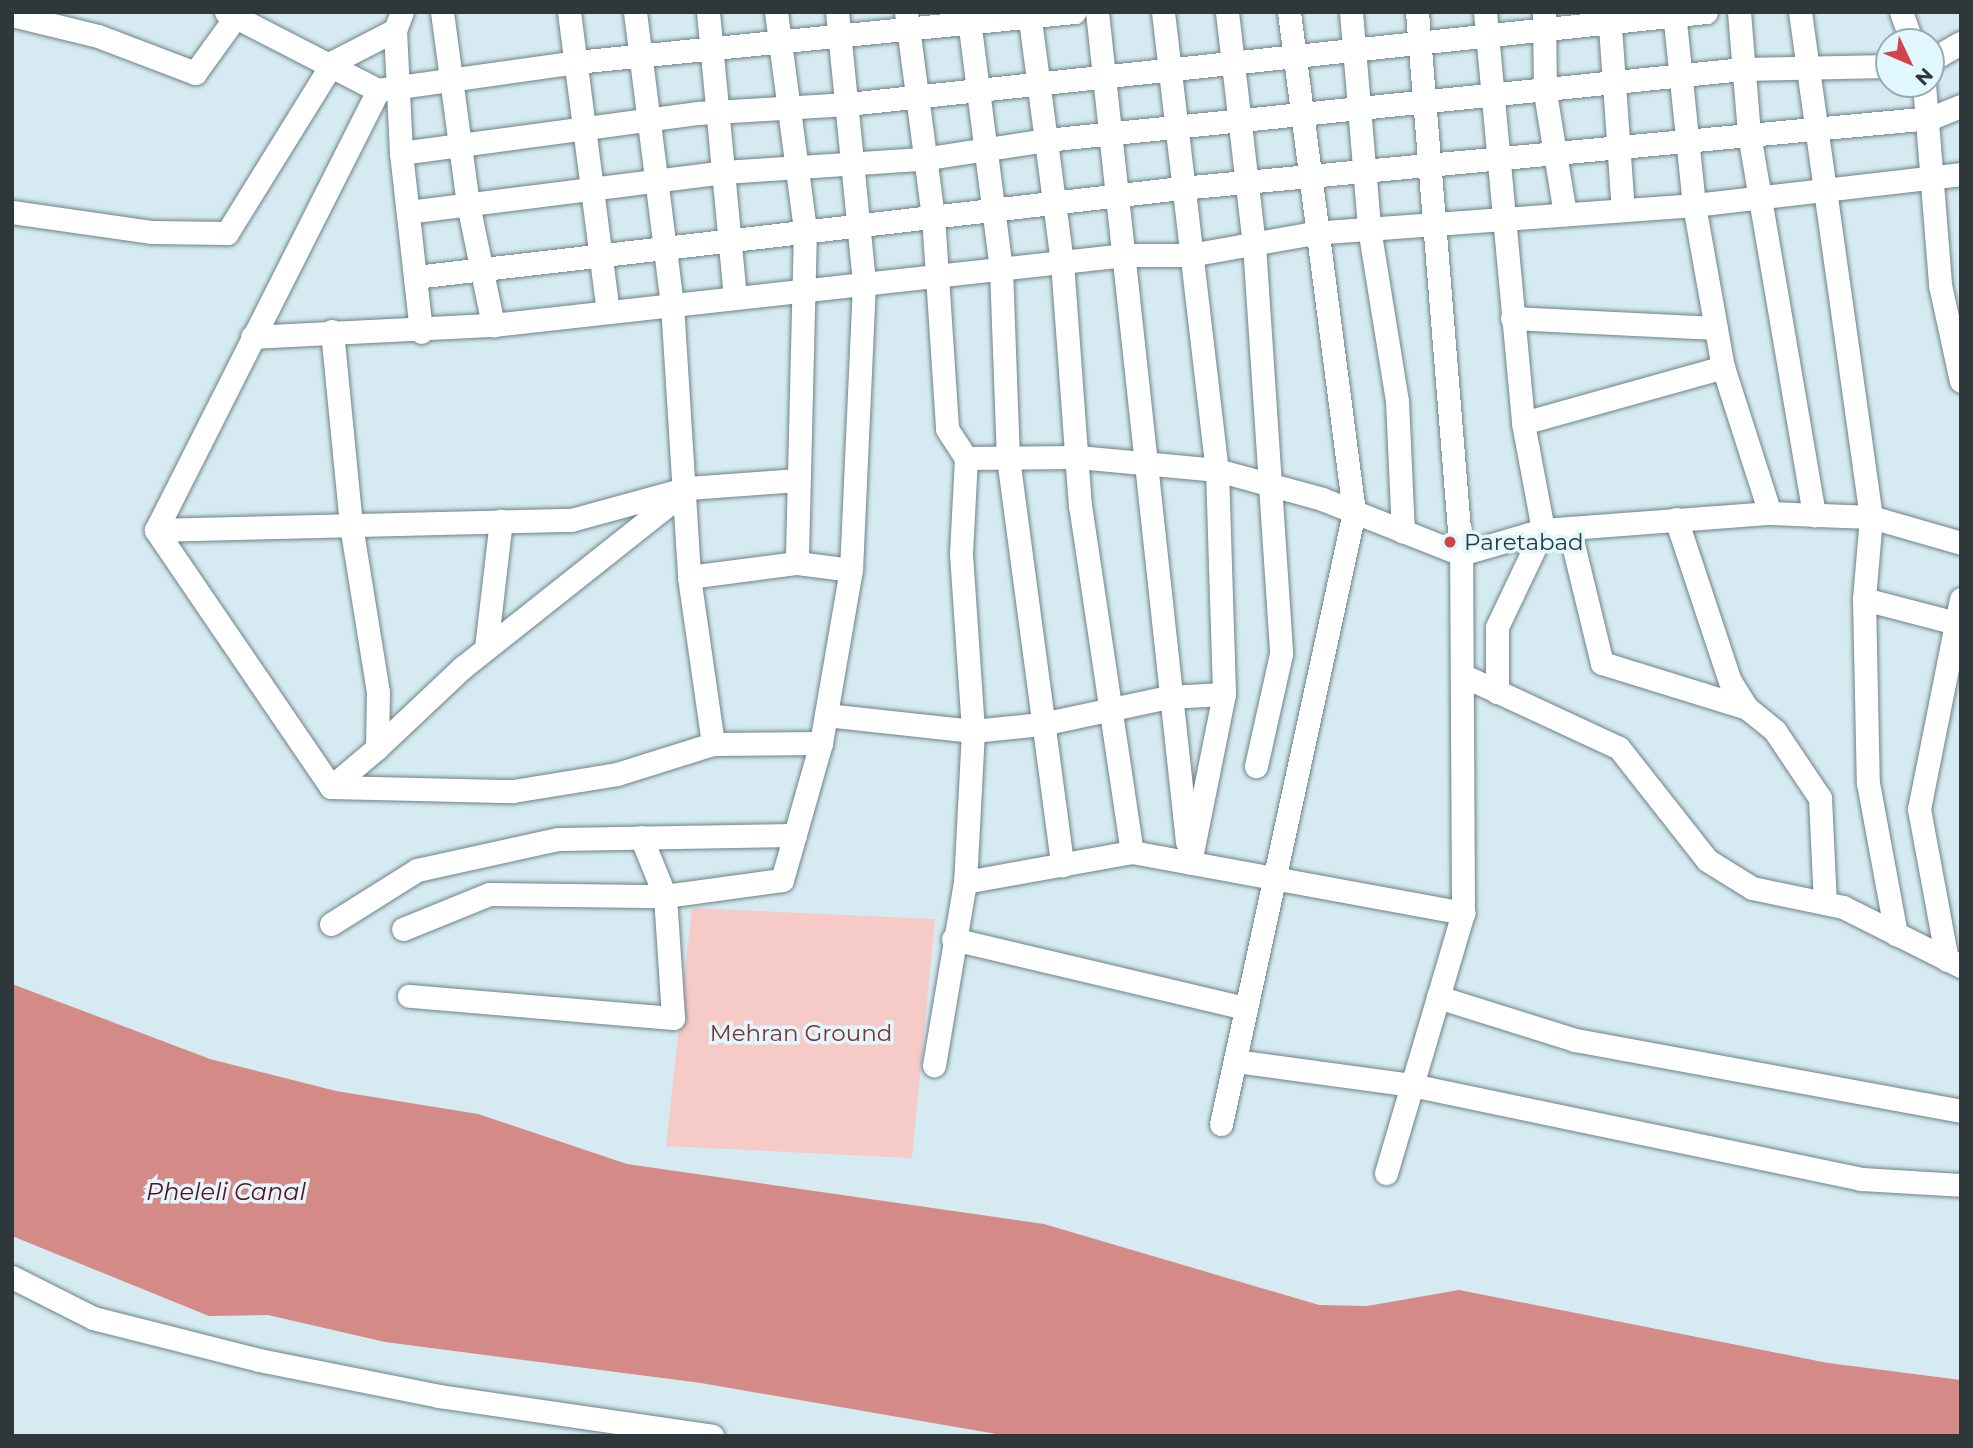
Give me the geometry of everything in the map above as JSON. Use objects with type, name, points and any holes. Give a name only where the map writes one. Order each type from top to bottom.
[{"type":"street","points":[[442,12],[468,204],[479,269],[493,326]]},
{"type":"street","points":[[569,12],[608,311]]},
{"type":"street","points":[[635,12],[649,122],[653,182],[672,304],[688,488],[689,577],[713,744]]},
{"type":"street","points":[[708,12],[710,51],[720,112],[735,295]]},
{"type":"street","points":[[776,12],[782,45],[786,109],[805,228],[797,563]]},
{"type":"street","points":[[403,929],[489,894],[665,896],[782,880],[821,743],[852,570],[864,282],[837,12]]},
{"type":"street","points":[[12,15],[98,37],[195,73],[234,14],[387,90],[576,62],[839,38],[907,22],[1074,12]]},
{"type":"street","points":[[1097,12],[1101,74],[1125,255],[1142,462],[1168,697],[1190,863]]},
{"type":"street","points":[[1163,12],[1181,188],[1217,470],[1224,694],[1190,863]]},
{"type":"street","points":[[1227,12],[1236,124],[1254,244],[1273,485],[1281,654],[1256,766]]},
{"type":"street","points":[[1221,1124],[1354,512],[1313,233],[1298,117],[1289,12]]},
{"type":"street","points":[[1351,12],[1362,110],[1370,229],[1397,401],[1403,532]]},
{"type":"street","points":[[1386,1173],[1463,913],[1461,554],[1438,222],[1417,12]]},
{"type":"street","points":[[1485,12],[1523,423],[1543,530],[1497,626],[1497,692]]},
{"type":"street","points":[[401,153],[461,143],[720,112],[848,104],[1038,80],[1487,37],[1544,22],[1706,12]]},
{"type":"street","points":[[1739,12],[1749,134],[1814,515]]},
{"type":"street","points":[[1800,12],[1820,188],[1871,517],[1864,599],[1868,783],[1896,934]]},
{"type":"street","points":[[1029,14],[1062,262],[1077,457],[1108,711],[1132,852]]},
{"type":"street","points":[[1674,14],[1678,78],[1694,205],[1723,367],[1770,513]]},
{"type":"street","points":[[969,18],[1001,269],[1008,458],[1062,865]]},
{"type":"street","points":[[1610,19],[1618,86],[1623,210]]},
{"type":"street","points":[[12,212],[151,232],[226,233],[333,62],[399,21]]},
{"type":"street","points":[[156,530],[252,337],[387,90],[399,21]]},
{"type":"street","points":[[907,22],[922,159],[933,216],[947,429],[966,458],[961,554],[973,731],[965,882],[934,1065]]},
{"type":"street","points":[[1544,22],[1545,93],[1565,214]]},
{"type":"street","points":[[1945,52],[1961,43]]},
{"type":"street","points":[[408,212],[724,172],[922,159],[1046,140],[1175,126],[1236,124],[1493,99],[1742,69],[1875,66]]},
{"type":"street","points":[[387,90],[401,153],[421,332]]},
{"type":"street","points":[[1927,98],[1931,118],[1930,177],[1940,285],[1961,381]]},
{"type":"street","points":[[415,277],[663,247],[729,236],[993,211],[1181,188],[1431,164],[1686,144],[1749,134],[1931,118],[1961,106]]},
{"type":"street","points":[[252,337],[332,331],[421,332],[493,326],[735,295],[864,282],[936,279],[1125,255],[1190,255],[1313,233],[1694,205],[1820,188],[1961,174]]},
{"type":"street","points":[[1512,317],[1716,328]]},
{"type":"street","points":[[332,331],[351,525],[378,692],[377,748]]},
{"type":"street","points":[[1523,423],[1723,367]]},
{"type":"street","points":[[966,458],[1077,457],[1217,470],[1354,512],[1461,554],[1543,530],[1770,513],[1871,517],[1961,543]]},
{"type":"street","points":[[156,530],[571,520],[688,488],[798,480]]},
{"type":"street","points":[[331,787],[486,648],[688,488]]},
{"type":"street","points":[[1676,519],[1730,681],[1748,708],[1775,731],[1820,798],[1825,903]]},
{"type":"street","points":[[486,648],[501,521]]},
{"type":"street","points":[[1569,528],[1602,663],[1748,708]]},
{"type":"street","points":[[156,530],[331,787]]},
{"type":"street","points":[[689,577],[797,563],[852,570]]},
{"type":"street","points":[[1864,599],[1956,623]]},
{"type":"street","points":[[1954,963],[1919,809],[1961,600]]},
{"type":"street","points":[[1462,675],[1619,748],[1707,860],[1752,888],[1825,903],[1954,963]]},
{"type":"street","points":[[826,715],[973,731],[1042,724],[1168,697],[1224,694]]},
{"type":"street","points":[[331,787],[513,791],[617,774],[713,744],[821,743]]},
{"type":"street","points":[[331,924],[417,870],[558,839],[795,835]]},
{"type":"street","points":[[410,996],[673,1018],[665,896],[641,837]]},
{"type":"street","points":[[965,882],[1132,852],[1275,876],[1463,913]]},
{"type":"street","points":[[954,939],[1246,1008]]},
{"type":"street","points":[[1438,997],[1575,1040],[1961,1111]]},
{"type":"street","points":[[1234,1061],[1412,1085],[1861,1179],[1961,1185]]},
{"type":"street","points":[[12,1277],[93,1318],[259,1360],[439,1396],[712,1436]]},
{"type":"green space","name":"Mehran Ground","points":[[692,908],[935,919],[912,1158],[666,1146]]},
{"type":"water","name":"Pheleli Canal","points":[[12,984],[210,1059],[336,1091],[478,1114],[627,1164],[1044,1224],[1319,1305],[1367,1306],[1459,1290],[1828,1363],[1961,1380],[1961,1436],[1008,1436],[701,1383],[385,1342],[268,1315],[209,1316],[12,1236]]},
{"type":"place","name":"Paretabad","points":[[1450,542]]}]
